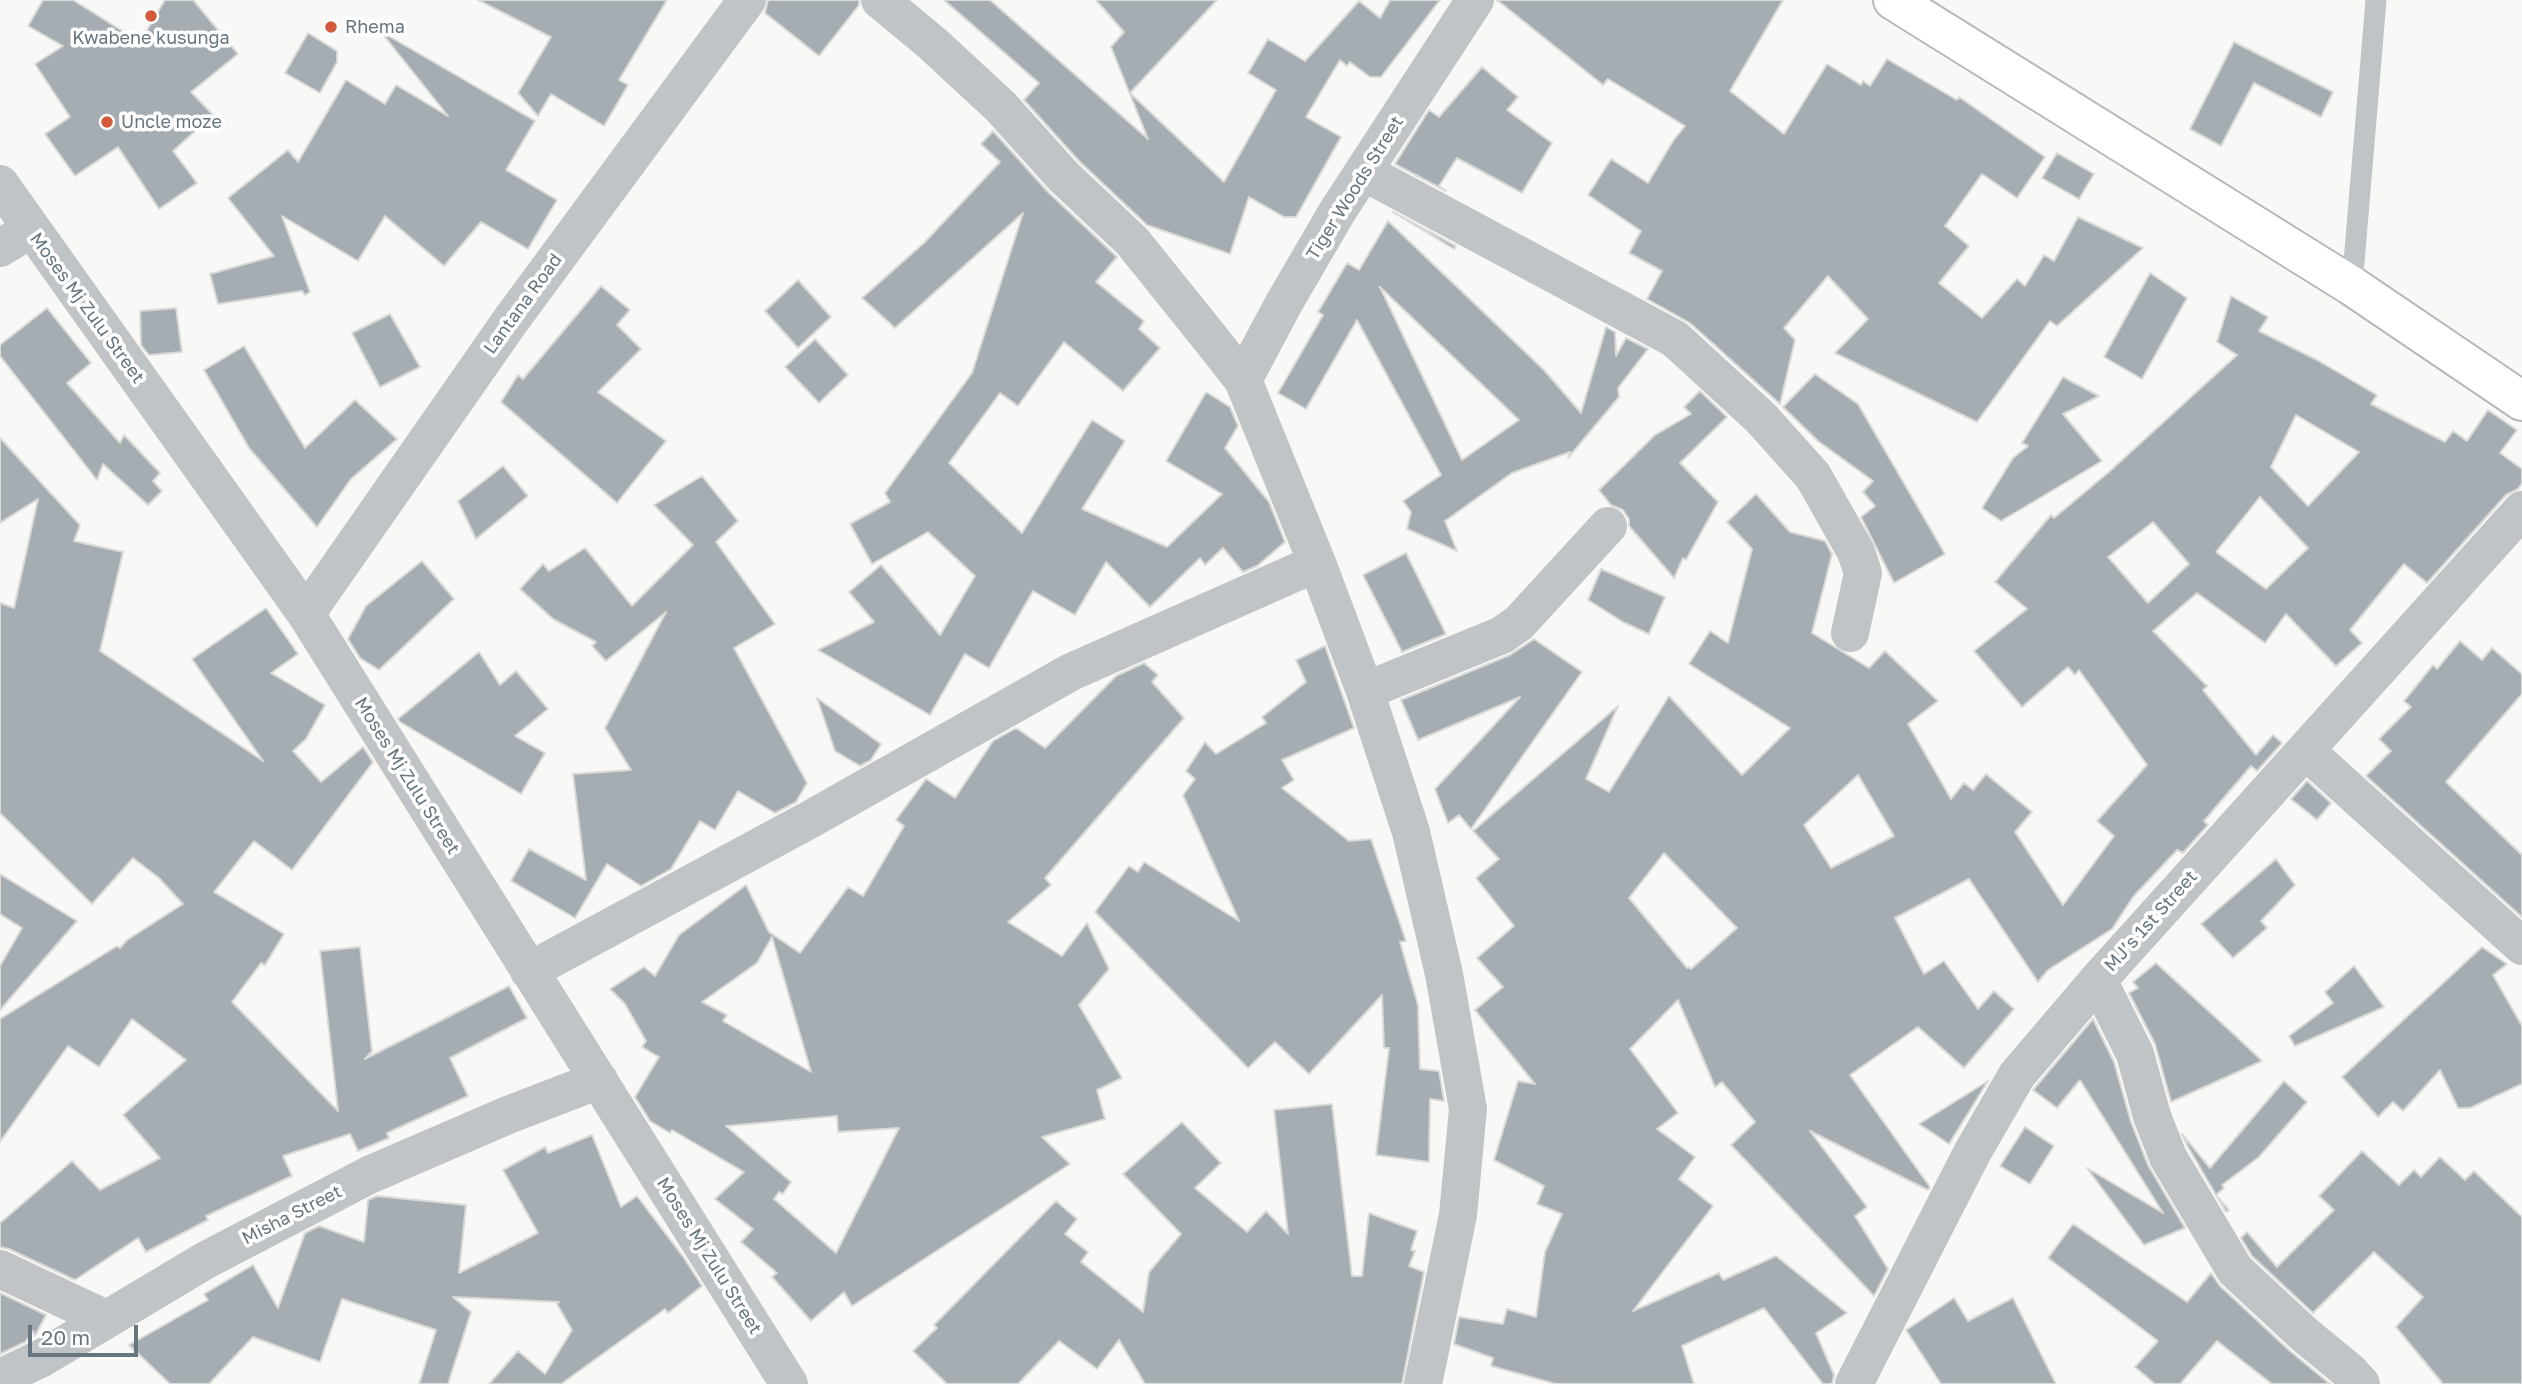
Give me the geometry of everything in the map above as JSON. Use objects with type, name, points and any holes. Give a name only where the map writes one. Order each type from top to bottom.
[{"type":"street","name":"Lantana Road","points":[[306,614],[511,320],[747,0]]},
{"type":"street","points":[[880,0],[933,44],[1000,107],[1063,176],[1132,241],[1243,380],[1317,563],[1365,691],[1411,832],[1444,974],[1468,1109],[1458,1214],[1423,1384]]},
{"type":"street","name":"Tiger Woods Street","points":[[1243,380],[1284,303],[1364,172],[1475,0]]},
{"type":"street","points":[[1893,0],[2352,286],[2522,401]]},
{"type":"street","points":[[1364,172],[1675,339],[1761,418],[1813,476],[1856,552],[1863,573],[1850,633]]},
{"type":"street","name":"Moses Mj Zulu Street","points":[[0,184],[15,239],[306,614],[789,1384]]},
{"type":"street","name":"MJ’s 1st Street","points":[[1854,1384],[1972,1153],[2017,1074],[2098,980],[2522,510]]},
{"type":"street","points":[[1365,691],[1502,635],[1519,623],[1608,526]]},
{"type":"street","points":[[529,971],[809,820],[1071,672],[1317,563]]},
{"type":"street","points":[[2306,751],[2522,946]]},
{"type":"street","points":[[2098,980],[2135,1054],[2152,1116],[2168,1157],[2235,1270],[2361,1384]]},
{"type":"street","name":"Misha Street","points":[[0,1378],[42,1358],[206,1260],[369,1174],[599,1080]]},
{"type":"street","points":[[0,1269],[106,1318]]},
{"type":"lane","points":[[2352,286],[2376,0]]},
{"type":"building","points":[[43,0],[73,0],[140,42],[165,0],[193,0],[238,54],[191,92],[213,115],[173,151],[197,183],[159,209],[118,147],[75,176],[45,134],[70,117],[35,64],[63,46],[28,26]]},
{"type":"building","points":[[478,0],[667,0],[619,80],[628,85],[604,126],[551,94],[538,116],[518,93],[551,37]]},
{"type":"building","points":[[768,0],[859,0],[859,5],[819,56],[765,13]]},
{"type":"building","points":[[944,0],[990,0],[1148,139],[1111,47],[1124,32],[1096,0],[1217,0],[1130,93],[1224,182],[1276,90],[1248,73],[1268,39],[1305,61],[1359,1],[1380,18],[1390,0],[1440,0],[1381,77],[1370,77],[1350,62],[1347,66],[1340,60],[1306,117],[1341,137],[1296,217],[1284,217],[1249,197],[1230,254],[1147,225],[1079,161],[1024,100],[1039,83]]},
{"type":"building","points":[[1497,0],[1783,0],[1730,91],[1784,134],[1827,64],[1861,85],[1863,81],[1870,86],[1887,59],[1957,100],[1959,97],[2045,157],[2017,198],[1982,174],[1945,226],[1969,246],[1939,283],[1982,318],[2017,279],[2025,286],[2044,255],[2054,261],[2078,217],[2143,248],[2057,326],[2050,321],[1977,422],[1835,353],[1868,319],[1828,276],[1784,328],[1795,340],[1780,404],[1690,323],[1647,299],[1662,271],[1629,253],[1641,231],[1588,195],[1611,159],[1648,183],[1685,126],[1608,79],[1603,85]]},
{"type":"building","points":[[308,33],[337,51],[337,62],[320,93],[285,73]]},
{"type":"building","points":[[387,35],[535,121],[506,170],[557,200],[528,249],[481,222],[444,266],[385,216],[358,261],[282,216],[310,292],[305,295],[302,291],[218,304],[210,274],[274,256],[228,198],[288,150],[298,162],[346,80],[385,104],[396,85],[448,116],[385,37]]},
{"type":"building","points":[[2234,42],[2333,92],[2321,117],[2254,83],[2221,146],[2190,129]]},
{"type":"building","points":[[1482,67],[1518,97],[1507,110],[1552,143],[1522,193],[1457,158],[1439,186],[1446,191],[1395,164],[1429,110],[1439,117]]},
{"type":"building","points":[[993,131],[1048,192],[1117,257],[1096,282],[1144,321],[1139,329],[1160,348],[1123,391],[1064,342],[1018,406],[1000,393],[949,463],[1022,533],[1092,420],[1125,441],[1082,509],[1167,547],[1222,494],[1166,461],[1206,392],[1230,407],[1238,426],[1225,448],[1269,502],[1285,542],[1257,566],[1243,572],[1223,548],[1205,565],[1200,558],[1150,607],[1106,562],[1075,615],[1033,591],[989,668],[965,654],[930,715],[818,650],[874,622],[849,592],[881,565],[940,635],[975,576],[928,532],[872,564],[850,524],[890,502],[885,493],[972,373],[1023,213],[895,328],[862,298],[924,243],[1000,162],[981,144]]},
{"type":"building","points":[[2057,153],[2094,174],[2079,199],[2042,178]]},
{"type":"building","points":[[1393,212],[1456,246],[1454,249]]},
{"type":"building","points":[[1388,221],[1544,370],[1581,413],[1606,327],[1615,332],[1616,356],[1626,338],[1648,349],[1618,388],[1619,397],[1568,458],[1570,452],[1512,473],[1445,521],[1457,551],[1407,529],[1411,512],[1403,501],[1441,475],[1357,320],[1306,409],[1278,393],[1323,315],[1318,312],[1347,263],[1359,270]],"holes":[[[1380,287],[1519,420],[1462,460]]]},
{"type":"building","points":[[2150,273],[2187,298],[2142,379],[2104,357]]},
{"type":"building","points":[[798,280],[831,317],[798,348],[765,311]]},
{"type":"building","points":[[601,286],[630,310],[617,325],[641,349],[598,392],[666,441],[617,503],[501,402],[518,375],[523,379]]},
{"type":"building","points":[[2231,296],[2268,317],[2259,331],[2317,360],[2377,395],[2371,404],[2445,442],[2453,431],[2467,441],[2488,410],[2517,430],[2500,453],[2522,469],[2522,483],[2518,489],[2506,495],[2427,583],[2404,564],[2350,630],[2362,643],[2336,666],[2286,614],[2265,643],[2197,593],[2153,631],[2207,686],[2203,690],[2256,755],[2273,735],[2282,743],[2257,771],[2251,766],[2204,821],[2208,825],[2183,853],[2177,850],[2133,897],[2112,929],[2048,970],[2038,982],[1969,879],[1895,918],[1924,974],[1944,961],[1978,1009],[1994,991],[2014,1009],[1964,1068],[1918,1027],[1850,1075],[1930,1187],[1928,1190],[1810,1131],[1867,1207],[1855,1216],[1888,1269],[1874,1296],[1731,1145],[1755,1122],[1722,1082],[1715,1087],[1678,1000],[1630,1049],[1678,1113],[1657,1129],[1695,1157],[1679,1179],[1713,1206],[1633,1311],[1719,1273],[1723,1280],[1776,1256],[1847,1313],[1816,1333],[1834,1375],[1832,1384],[1823,1384],[1764,1308],[1682,1346],[1694,1384],[1556,1384],[1491,1366],[1493,1358],[1454,1344],[1459,1317],[1503,1324],[1507,1309],[1536,1317],[1545,1252],[1562,1214],[1537,1204],[1544,1186],[1494,1160],[1518,1081],[1535,1084],[1475,1010],[1503,987],[1477,958],[1514,926],[1476,878],[1499,859],[1473,831],[1618,706],[1586,779],[1609,792],[1669,696],[1742,775],[1790,728],[1689,664],[1710,631],[1728,643],[1752,549],[1727,522],[1756,494],[1790,532],[1825,541],[1832,554],[1812,633],[1869,668],[1885,651],[1938,701],[1908,724],[1951,799],[1964,783],[1973,790],[1986,774],[2032,812],[2015,832],[2063,905],[2114,836],[2097,821],[2147,765],[2079,670],[2075,675],[2068,667],[2022,707],[1974,651],[2027,609],[1995,582],[2051,515],[2054,518],[2110,471],[2237,355],[2217,342]],"holes":[[[2296,415],[2359,452],[2308,506],[2271,467]],[[2260,497],[2308,548],[2266,589],[2216,552]],[[2153,522],[2189,564],[2148,603],[2108,557]],[[1858,775],[1894,836],[1831,868],[1804,825]],[[1664,853],[1737,928],[1691,969],[1687,968],[1629,898]]]},
{"type":"building","points":[[47,308],[91,363],[67,383],[120,443],[124,435],[160,473],[153,481],[162,491],[148,505],[103,464],[97,480],[0,356],[0,345]]},
{"type":"building","points":[[176,308],[182,352],[149,355],[141,345],[140,311]]},
{"type":"building","points":[[390,314],[420,367],[380,387],[352,333]]},
{"type":"building","points":[[815,339],[848,375],[819,403],[785,367]]},
{"type":"building","points":[[244,346],[305,448],[355,400],[397,439],[351,479],[317,527],[249,448],[204,370]]},
{"type":"building","points":[[1815,374],[1858,404],[1945,554],[1894,583],[1861,517],[1875,506],[1863,492],[1873,481],[1818,441],[1783,407]]},
{"type":"building","points":[[2063,377],[2099,396],[2063,414],[2102,461],[2001,521],[1982,508],[2013,458],[2028,446],[2022,443]]},
{"type":"building","points":[[1700,391],[1727,417],[1680,463],[1718,502],[1686,560],[1683,558],[1674,578],[1629,526],[1629,519],[1623,510],[1611,505],[1599,490],[1655,435],[1691,414],[1684,407]]},
{"type":"building","points":[[0,438],[80,525],[74,541],[123,552],[100,651],[263,761],[192,659],[266,608],[298,654],[271,673],[325,705],[306,739],[293,751],[321,782],[363,747],[373,762],[292,870],[254,841],[214,892],[284,934],[265,965],[261,963],[232,1002],[338,1111],[320,951],[360,947],[372,1051],[365,1059],[509,986],[527,1018],[450,1058],[468,1096],[387,1133],[389,1138],[358,1151],[350,1134],[283,1156],[292,1176],[206,1216],[208,1220],[146,1252],[138,1238],[75,1280],[0,1247],[0,1223],[72,1161],[100,1190],[160,1158],[123,1115],[186,1060],[132,1019],[99,1067],[68,1046],[0,1142],[0,1019],[117,946],[120,948],[127,940],[183,904],[159,878],[133,858],[92,904],[0,813],[0,603],[14,608],[38,499],[0,523]]},
{"type":"building","points":[[503,466],[528,496],[476,539],[458,501]]},
{"type":"building","points":[[702,476],[738,521],[716,542],[775,624],[734,648],[807,783],[796,802],[775,813],[738,791],[715,830],[700,821],[671,869],[641,886],[607,864],[575,918],[511,881],[529,849],[586,880],[573,774],[631,770],[605,728],[666,612],[606,661],[592,646],[596,642],[553,619],[520,589],[543,564],[549,571],[585,548],[632,606],[693,545],[654,505]]},
{"type":"building","points":[[1406,553],[1446,634],[1402,652],[1363,575]]},
{"type":"building","points":[[422,561],[454,599],[379,670],[360,658],[348,639],[366,606]]},
{"type":"building","points":[[1601,569],[1665,597],[1649,634],[1623,622],[1588,600]]},
{"type":"building","points":[[1534,639],[1582,672],[1471,829],[1459,815],[1448,823],[1435,789],[1520,697],[1418,740],[1401,700],[1510,655]]},
{"type":"building","points":[[2460,641],[2482,660],[2492,648],[2522,674],[2522,694],[2446,782],[2522,855],[2522,917],[2366,776],[2391,751],[2379,739],[2411,707],[2404,701],[2433,665],[2437,669]]},
{"type":"building","points":[[1325,646],[1354,728],[1282,760],[1294,780],[1282,788],[1349,841],[1371,839],[1406,941],[1400,942],[1418,1005],[1420,1069],[1439,1071],[1444,1101],[1430,1099],[1429,1162],[1376,1155],[1389,1048],[1384,1048],[1382,995],[1309,1074],[1275,1042],[1248,1068],[1095,912],[1129,866],[1138,872],[1144,862],[1239,921],[1183,795],[1195,779],[1186,771],[1205,742],[1216,754],[1266,723],[1262,717],[1306,682],[1296,660]]},
{"type":"building","points":[[479,652],[500,685],[516,671],[548,709],[515,736],[545,753],[521,794],[398,719]]},
{"type":"building","points":[[1144,663],[1158,675],[1152,682],[1184,718],[1045,878],[1051,885],[1008,922],[1062,956],[1087,923],[1109,969],[1079,1005],[1122,1078],[1097,1090],[1105,1119],[1042,1137],[1070,1164],[852,1306],[844,1292],[811,1321],[772,1277],[777,1273],[741,1242],[753,1229],[715,1199],[744,1172],[672,1130],[670,1133],[650,1121],[635,1097],[659,1057],[642,1047],[646,1041],[625,1004],[610,989],[644,967],[655,976],[679,935],[746,885],[769,932],[800,953],[848,887],[863,896],[904,826],[896,820],[926,779],[955,798],[993,741],[1016,728],[1045,748],[1116,676]],"holes":[[[772,937],[811,1072],[723,1021],[727,1015],[702,1002],[757,963]],[[837,1116],[838,1132],[899,1128],[836,1253],[774,1199],[779,1192],[783,1194],[791,1182],[726,1126]]]},
{"type":"building","points":[[817,698],[881,744],[871,760],[860,766],[835,751]]},
{"type":"building","points":[[2307,781],[2331,803],[2317,820],[2291,799]]},
{"type":"building","points":[[2276,859],[2295,885],[2261,921],[2267,928],[2233,958],[2201,924]]},
{"type":"building","points":[[0,874],[77,921],[0,1010],[0,966],[22,928],[0,914]]},
{"type":"building","points":[[2482,947],[2507,964],[2493,975],[2522,1026],[2522,1084],[2470,1108],[2458,1108],[2440,1070],[2403,1111],[2393,1102],[2378,1117],[2342,1077]]},
{"type":"building","points":[[2156,963],[2262,1061],[2171,1102],[2155,1044],[2129,993],[2138,988],[2133,982]]},
{"type":"building","points":[[2354,966],[2384,1007],[2295,1046],[2289,1036],[2333,1003],[2325,992]]},
{"type":"building","points":[[2093,1019],[2114,1062],[2131,1122],[2148,1165],[2185,1228],[2144,1245],[2087,1168],[2163,1213],[2080,1080],[2057,1108],[2033,1090]]},
{"type":"building","points":[[1988,1081],[1949,1144],[1919,1124]]},
{"type":"building","points":[[2284,1081],[2307,1102],[2259,1157],[2222,1185],[2224,1188],[2216,1195],[2182,1134],[2210,1168]]},
{"type":"building","points":[[1332,1104],[1352,1276],[1362,1276],[1369,1213],[1417,1231],[1411,1250],[1415,1251],[1409,1266],[1424,1272],[1402,1384],[1145,1384],[1119,1340],[1097,1369],[1059,1341],[1018,1384],[947,1384],[913,1351],[937,1328],[934,1325],[1056,1201],[1077,1219],[1065,1234],[1088,1252],[1081,1262],[1143,1312],[1149,1272],[1181,1234],[1123,1174],[1182,1122],[1221,1163],[1195,1188],[1247,1232],[1266,1211],[1288,1234],[1274,1110]]},
{"type":"building","points":[[2025,1127],[2054,1146],[2030,1184],[2000,1166]]},
{"type":"building","points":[[592,1135],[621,1207],[637,1196],[702,1286],[668,1313],[665,1309],[561,1384],[489,1384],[518,1351],[545,1374],[572,1330],[557,1304],[559,1302],[453,1297],[471,1312],[448,1384],[419,1384],[436,1330],[342,1299],[320,1362],[253,1337],[209,1384],[170,1384],[129,1345],[208,1300],[204,1294],[253,1265],[278,1308],[305,1233],[319,1226],[364,1242],[368,1200],[377,1196],[466,1205],[459,1273],[538,1233],[503,1170],[545,1147],[548,1153]]},
{"type":"building","points":[[2362,1151],[2399,1185],[2414,1170],[2421,1177],[2440,1157],[2465,1180],[2474,1171],[2522,1217],[2522,1384],[2443,1384],[2396,1327],[2423,1297],[2374,1252],[2313,1313],[2252,1256],[2241,1238],[2247,1232],[2277,1267],[2334,1210],[2319,1196]]},
{"type":"building","points":[[2216,1195],[2229,1210],[2226,1212]]},
{"type":"building","points":[[2073,1224],[2187,1302],[2211,1273],[2220,1286],[2330,1384],[2272,1384],[2217,1341],[2180,1384],[2155,1384],[2135,1367],[2158,1341],[2048,1258]]},
{"type":"building","points":[[0,1293],[46,1315],[35,1336],[33,1331],[25,1342],[0,1354]]},
{"type":"building","points":[[1954,1298],[1968,1321],[2013,1298],[2056,1384],[1941,1384],[1906,1330]]},
{"type":"place","name":"Kwabene kusunga","points":[[151,16]]},
{"type":"place","name":"Rhema","points":[[331,27]]},
{"type":"place","name":"Uncle moze","points":[[107,122]]}]
